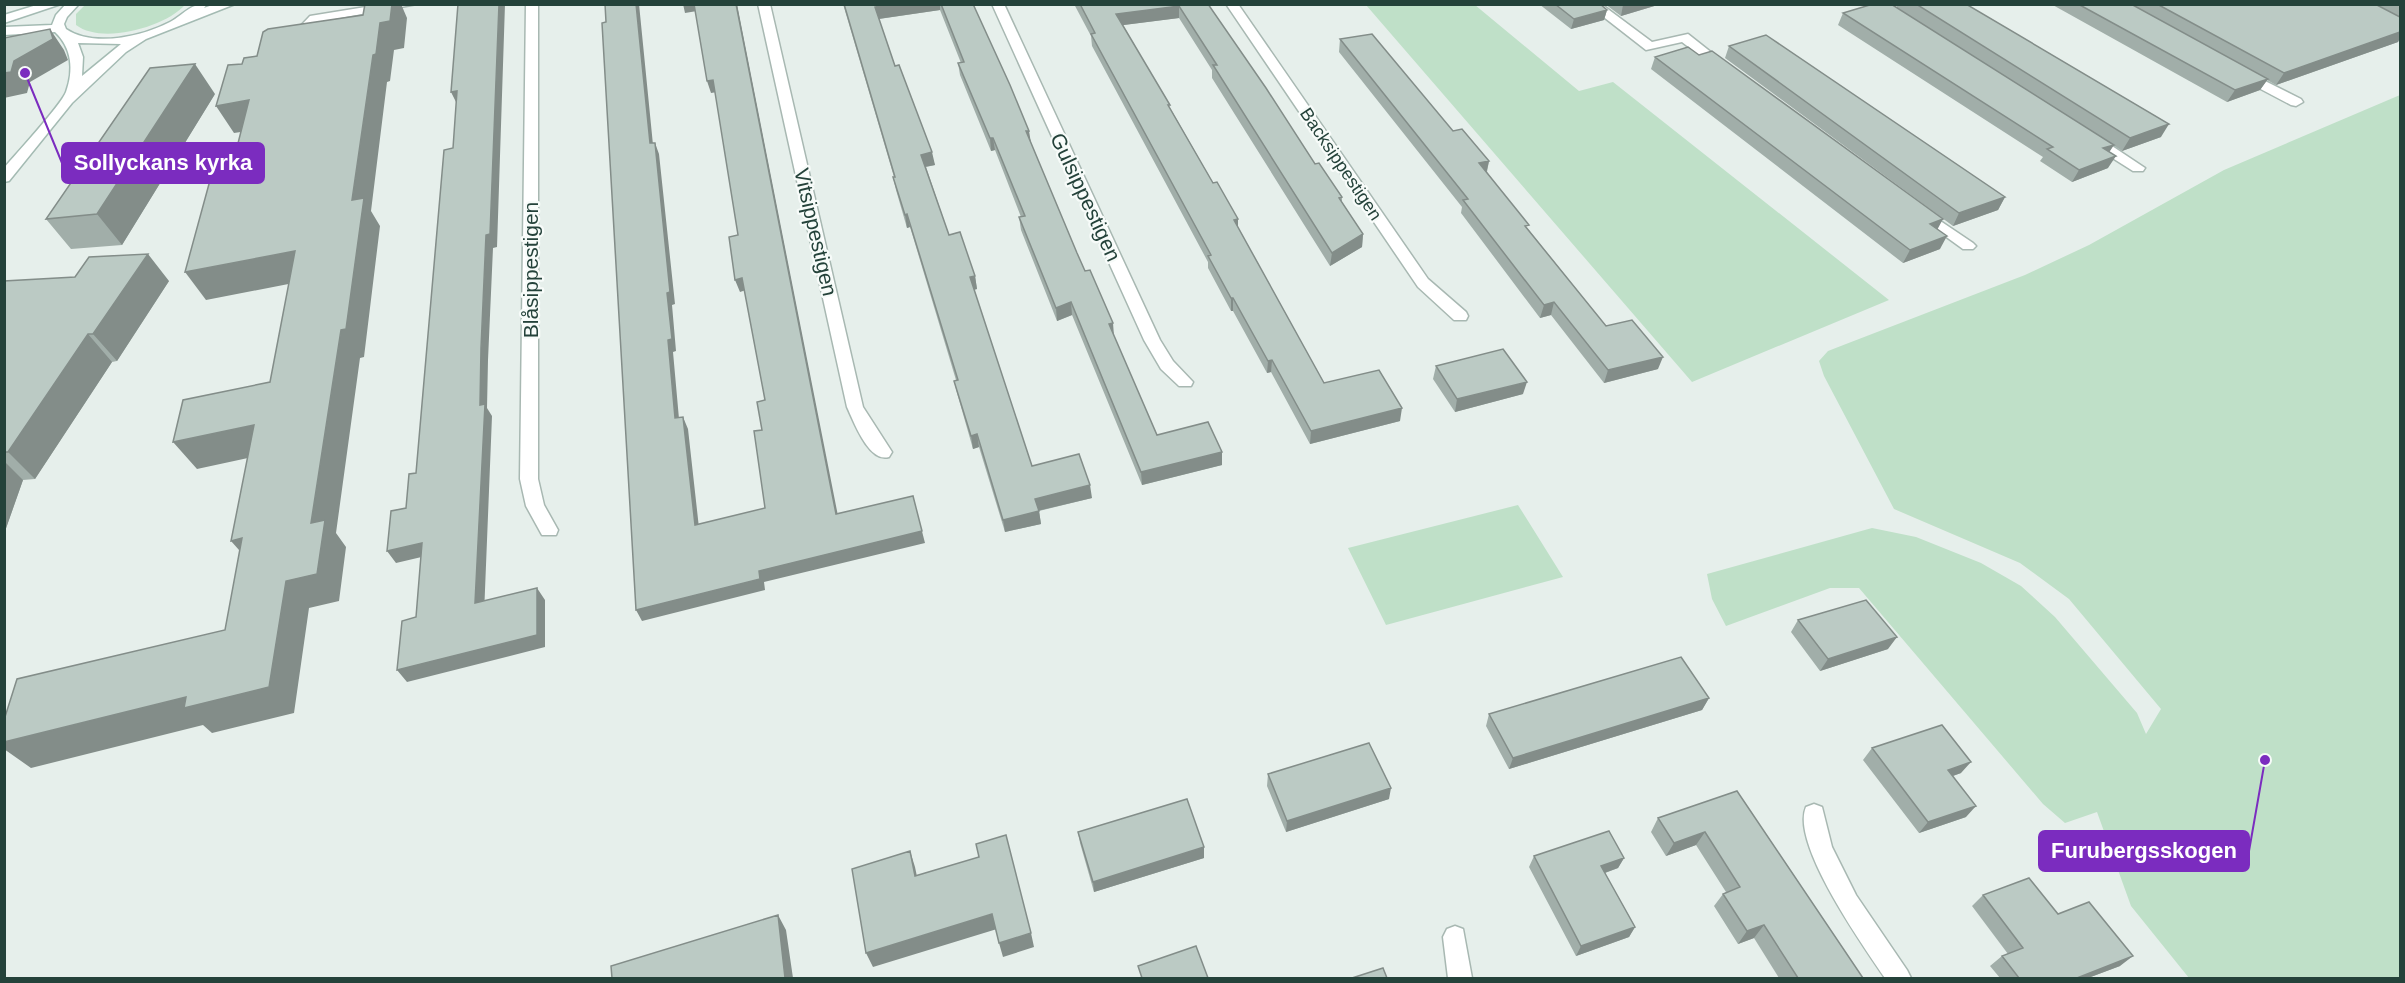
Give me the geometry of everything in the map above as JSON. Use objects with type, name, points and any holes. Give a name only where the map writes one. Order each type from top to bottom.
[{"type":"street","points":[[4,19],[55,4]]},
{"type":"street","points":[[71,95],[78,63],[74,44],[63,33],[60,19],[73,4]]},
{"type":"street","points":[[187,17],[201,4]]},
{"type":"street","points":[[4,178],[71,95],[104,61],[142,36],[187,17],[228,4]]},
{"type":"street","points":[[282,48],[314,19],[411,4]]},
{"type":"street","name":"Blåsippestigen","points":[[532,4],[529,479],[535,506],[549,531]]},
{"type":"street","name":"Vitsippestigen","points":[[764,4],[855,407],[866,429],[883,452]]},
{"type":"street","name":"Gulsippestigen","points":[[998,4],[1152,340],[1167,365],[1185,382]]},
{"type":"street","name":"Backsippestigen","points":[[1232,4],[1423,283],[1439,300],[1460,316]]},
{"type":"street","points":[[1593,4],[1650,47],[1684,37],[1737,76]]},
{"type":"street","points":[[4,32],[63,33],[99,42],[142,36]]},
{"type":"street","points":[[2224,64],[2296,102]]},
{"type":"street","points":[[2078,130],[2138,168]]},
{"type":"street","points":[[1910,204],[1968,246]]},
{"type":"street","points":[[1814,814],[1821,849],[1848,903],[1899,978]]},
{"type":"street","points":[[1455,937],[1460,978]]},
{"type":"green space","points":[[85,5],[185,5],[176,13],[149,26],[133,31],[101,33],[87,31],[76,25],[76,14]]},
{"type":"green space","points":[[1366,5],[1475,5],[1579,91],[1613,82],[1889,300],[1692,382]]},
{"type":"green space","points":[[2400,95],[2400,978],[2189,978],[2131,906],[2097,812],[2065,823],[2043,804],[1859,588],[1830,588],[1726,626],[1712,599],[1707,574],[1872,528],[1916,537],[1981,563],[2021,586],[2055,617],[2137,713],[2146,734],[2161,709],[2069,599],[2020,563],[1894,509],[1824,376],[1819,361],[1828,351],[2025,275],[2089,245],[2224,170]]},
{"type":"green space","points":[[1518,505],[1563,577],[1386,625],[1348,548]]},
{"type":"building","points":[[365,4],[392,4],[390,21],[380,23],[376,54],[373,55],[352,200],[364,198],[346,329],[341,330],[311,523],[325,520],[317,574],[286,581],[269,687],[184,708],[186,697],[4,742],[4,720],[17,679],[225,630],[242,538],[231,541],[254,425],[173,442],[183,400],[270,382],[295,251],[185,272],[215,162],[234,159],[249,100],[216,106],[228,65],[242,64],[244,58],[257,56],[263,32],[268,29],[363,15]]},
{"type":"building","points":[[458,4],[499,4],[490,234],[486,235],[481,348],[480,405],[485,404],[475,603],[537,588],[537,635],[397,670],[402,621],[416,617],[422,543],[387,551],[391,511],[406,508],[409,474],[416,473],[444,150],[453,148],[457,91],[451,92]]},
{"type":"building","points":[[605,4],[636,4],[650,143],[655,143],[670,292],[667,293],[672,339],[668,340],[675,418],[683,417],[695,525],[765,508],[754,431],[762,430],[757,402],[765,400],[742,278],[735,280],[729,237],[738,235],[713,80],[707,81],[694,4],[736,4],[836,514],[913,496],[922,531],[759,571],[760,579],[636,610],[602,23],[606,22]]},
{"type":"building","points":[[844,4],[891,4],[875,7],[895,66],[899,65],[932,152],[921,155],[949,235],[960,232],[975,276],[970,277],[1032,466],[1079,454],[1090,485],[1035,499],[1039,511],[1003,520],[977,434],[971,436],[954,381],[958,380],[907,214],[905,215],[893,177],[895,177]]},
{"type":"building","points":[[941,4],[973,4],[1010,85],[1029,131],[1026,131],[1077,253],[1085,271],[1090,270],[1113,323],[1109,324],[1157,435],[1208,422],[1222,452],[1141,472],[1071,302],[1056,308],[1019,217],[1025,216],[993,138],[990,138],[958,63],[964,62]]},
{"type":"building","points":[[1080,4],[1208,4],[1315,164],[1319,163],[1342,197],[1339,198],[1363,234],[1332,253],[1213,65],[1217,65],[1179,6],[1116,14],[1213,183],[1217,182],[1238,219],[1234,220],[1324,383],[1379,370],[1402,408],[1311,431],[1272,360],[1268,361],[1208,256],[1211,255],[1091,34],[1095,33]]},
{"type":"building","points":[[1555,4],[1600,4],[1607,10],[1574,19]]},
{"type":"building","points":[[1873,4],[1891,4],[2114,145],[2103,148],[2116,156],[2079,170],[2047,149],[2053,147],[1843,13]]},
{"type":"building","points":[[1916,4],[1966,4],[2169,124],[2130,138]]},
{"type":"building","points":[[2078,4],[2131,4],[2268,79],[2235,90]]},
{"type":"building","points":[[2157,4],[2375,4],[2400,17],[2400,32],[2284,73]]},
{"type":"building","points":[[50,29],[53,39],[14,61],[11,72],[4,73],[4,38]]},
{"type":"building","points":[[1372,34],[1453,131],[1462,129],[1489,161],[1479,163],[1529,225],[1525,226],[1606,326],[1632,320],[1663,357],[1608,370],[1554,302],[1544,305],[1463,200],[1468,199],[1340,39]]},
{"type":"building","points":[[1766,35],[2005,197],[1959,213],[1729,46]]},
{"type":"building","points":[[1688,47],[1699,55],[1712,51],[1943,219],[1930,224],[1947,236],[1910,250],[1655,57]]},
{"type":"building","points":[[195,64],[97,214],[46,219],[150,68]]},
{"type":"building","points":[[148,254],[93,334],[88,334],[8,452],[4,452],[4,281],[75,277],[89,257]]},
{"type":"building","points":[[1503,349],[1527,382],[1457,399],[1436,366]]},
{"type":"building","points":[[1866,600],[1897,637],[1828,659],[1798,620]]},
{"type":"building","points":[[1681,657],[1709,698],[1513,758],[1489,714]]},
{"type":"building","points":[[1942,725],[1971,762],[1948,770],[1976,806],[1928,822],[1872,748]]},
{"type":"building","points":[[1369,743],[1391,788],[1287,821],[1268,774]]},
{"type":"building","points":[[1737,791],[1863,978],[1798,978],[1764,925],[1747,931],[1723,894],[1740,887],[1705,832],[1674,843],[1658,818]]},
{"type":"building","points":[[1187,799],[1204,847],[1093,882],[1078,832]]},
{"type":"building","points":[[1609,831],[1624,858],[1601,866],[1635,927],[1581,946],[1534,856]]},
{"type":"building","points":[[1006,835],[1031,933],[999,943],[992,914],[866,953],[852,869],[910,851],[915,876],[979,857],[976,844]]},
{"type":"building","points":[[2029,878],[2058,914],[2089,902],[2133,956],[2077,978],[2019,978],[2002,956],[2023,948],[1983,895]]},
{"type":"building","points":[[778,915],[785,978],[612,978],[611,966]]},
{"type":"building","points":[[1196,946],[1208,978],[1142,978],[1138,966]]},
{"type":"building","points":[[1383,968],[1387,978],[1352,978]]},
{"type":"place","name":"Sollyckans kyrka","points":[[25,73]]},
{"type":"place","name":"Furubergsskogen","points":[[2265,760]]}]
